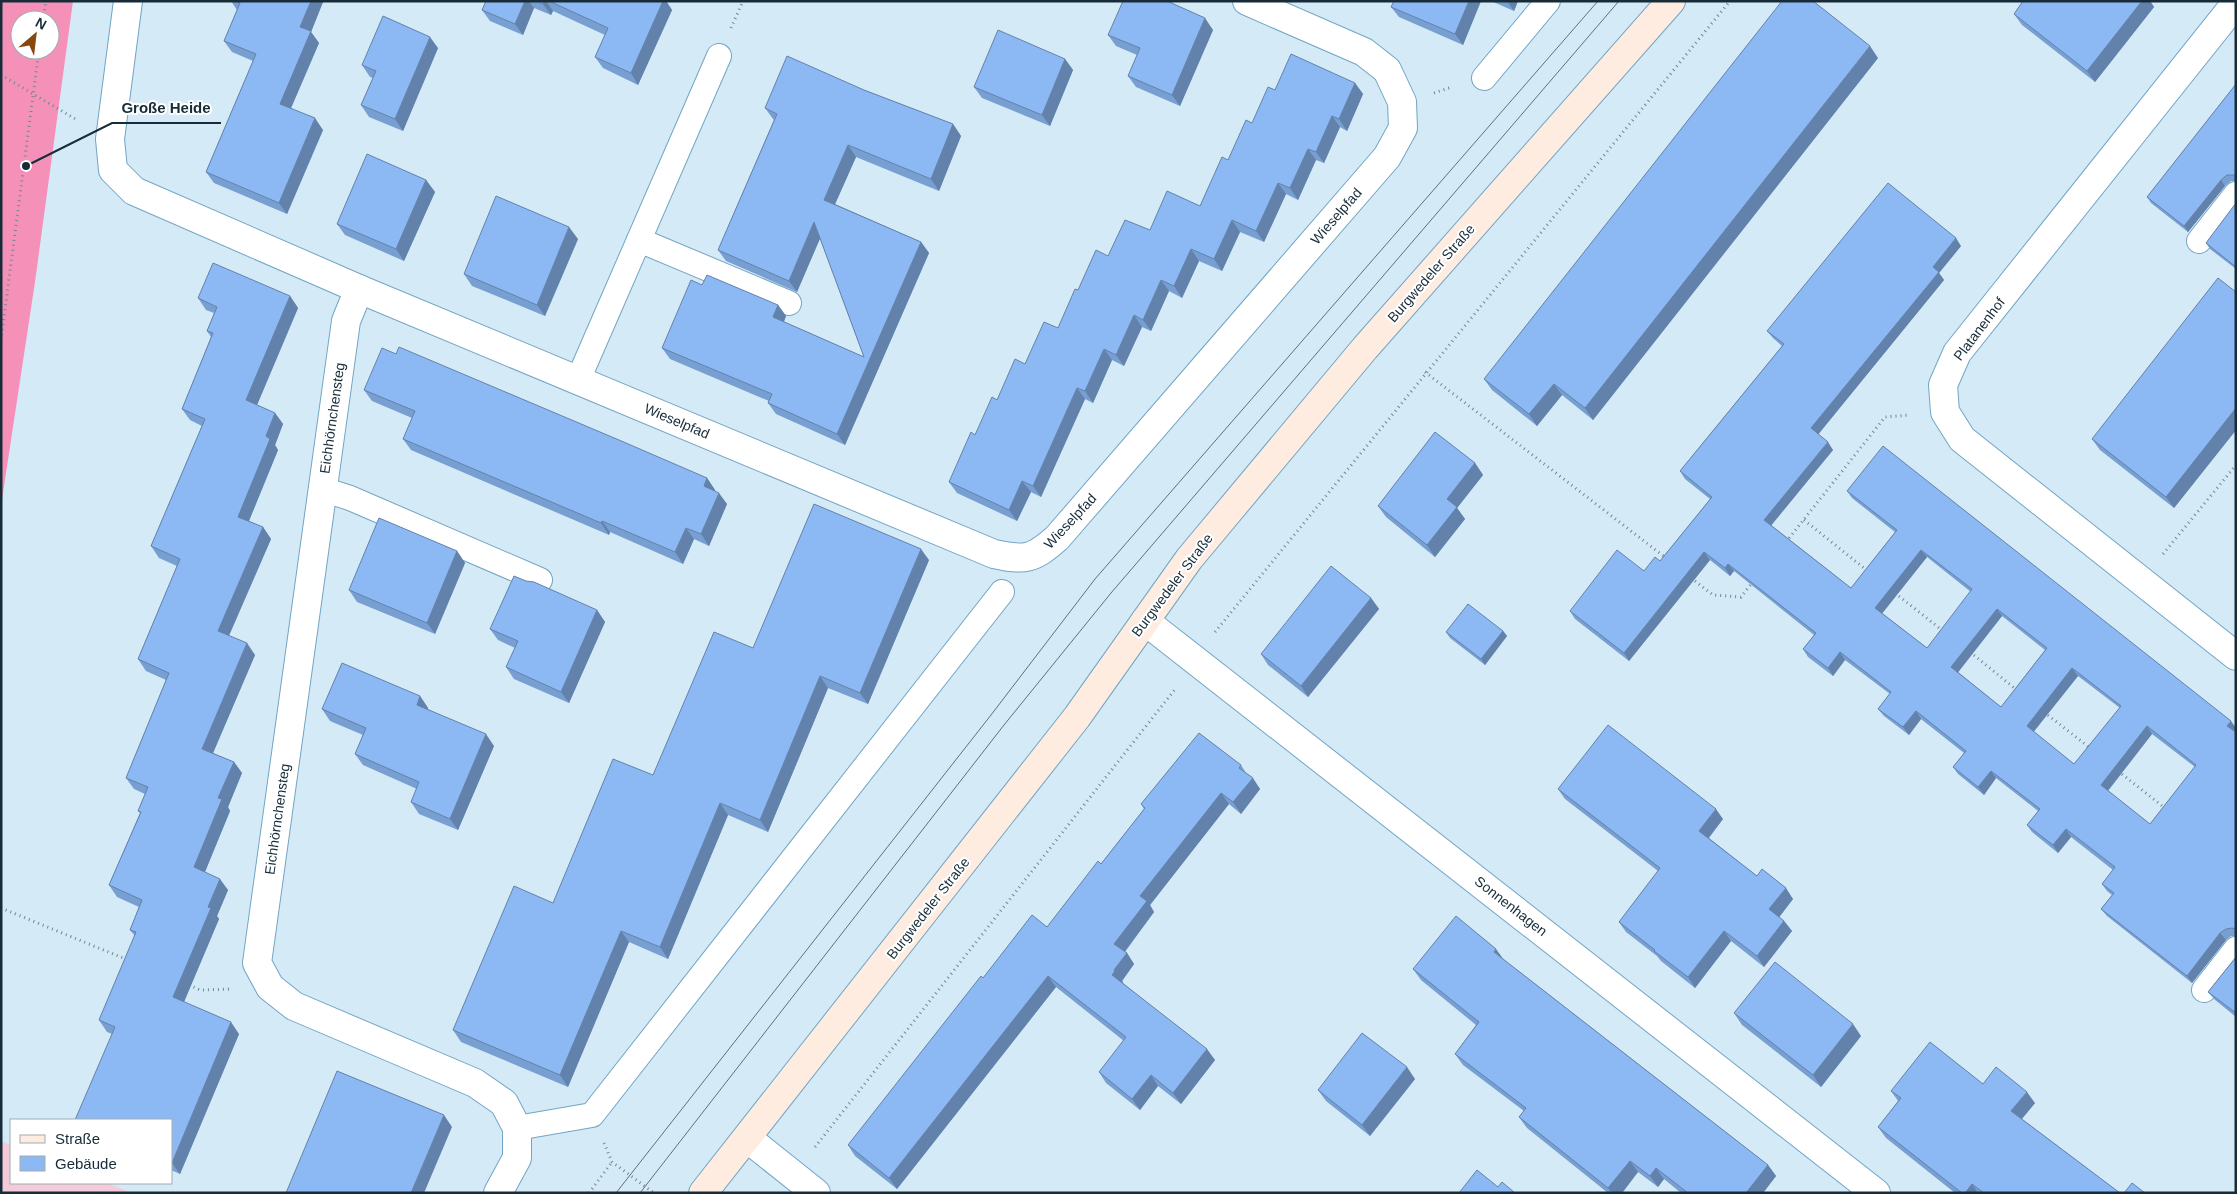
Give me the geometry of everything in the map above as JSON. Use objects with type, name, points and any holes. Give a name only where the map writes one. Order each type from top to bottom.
[{"type":"main road","name":"Burgwedeler Straße","points":[[703,1193],[1077,717],[1189,559],[1358,356],[1671,1]]},
{"type":"street","points":[[128,1],[110,139],[113,170],[134,191],[359,289]]},
{"type":"street","points":[[1247,1],[1285,9],[1364,52],[1387,70],[1402,102]]},
{"type":"street","name":"Platanenhof","points":[[2236,3],[1958,354],[1943,385],[1946,412],[1962,439],[2236,656]]},
{"type":"street","name":"Wieselpfad","points":[[359,289],[994,554],[1018,560],[1040,553],[1057,538],[1387,157],[1403,128],[1402,102]]},
{"type":"street","name":"Eichhörnchensteg","points":[[359,289],[346,321],[257,962],[270,987],[294,1006],[475,1083],[504,1104],[517,1128],[517,1158],[498,1193]]},
{"type":"street","name":"Sonnenhagen","points":[[1145,621],[1876,1193]]},
{"type":"street","points":[[747,1138],[816,1193]]},
{"type":"lane","points":[[1484,78],[1548,1]]},
{"type":"lane","points":[[578,380],[719,56]]},
{"type":"lane","points":[[2199,241],[2236,194]]},
{"type":"lane","points":[[639,240],[789,303]]},
{"type":"lane","points":[[322,489],[350,498],[540,580]]},
{"type":"lane","points":[[517,1128],[592,1114],[1002,592]]},
{"type":"lane","points":[[2204,990],[2236,949]]},
{"type":"path","points":[[792,1175],[1172,694],[1194,658],[1425,372],[1730,1]]},
{"type":"path","points":[[1,340],[39,60]]},
{"type":"path","points":[[1,75],[110,139]]},
{"type":"path","points":[[1402,102],[1484,78]]},
{"type":"path","points":[[1425,372],[1666,559]]},
{"type":"path","points":[[1785,543],[1885,418],[1946,412]]},
{"type":"path","points":[[2141,582],[2236,466]]},
{"type":"path","points":[[1804,520],[1874,576]]},
{"type":"path","points":[[1690,577],[1713,595],[1741,597],[1754,582]]},
{"type":"path","points":[[1890,589],[1944,632]]},
{"type":"path","points":[[1968,651],[2023,694]]},
{"type":"path","points":[[2038,707],[2093,750]]},
{"type":"path","points":[[2116,769],[2171,813]]},
{"type":"path","points":[[1,908],[137,964]]},
{"type":"path","points":[[182,982],[200,990],[270,987]]},
{"type":"path","points":[[589,1193],[612,1162],[654,1193]]},
{"type":"shaded area","points":[[1,1],[73,1],[35,282],[1,506]]},
{"type":"shaded area","points":[[1,1141],[10,1145],[10,1184],[110,1184],[132,1193],[1,1193]]},
{"type":"building","points":[[236,1],[311,1],[300,27],[311,31],[280,104],[315,118],[279,203],[206,172],[256,54],[224,41],[240,3]]},
{"type":"building","points":[[486,1],[525,1],[515,24],[482,10]]},
{"type":"building","points":[[549,1],[663,1],[631,73],[595,57],[608,28]]},
{"type":"building","points":[[1123,1],[1167,1],[1205,18],[1172,95],[1128,76],[1140,48],[1108,35]]},
{"type":"building","points":[[1394,1],[1469,1],[1455,34],[1391,7]]},
{"type":"building","points":[[1782,1],[1813,1],[1870,46],[1585,408],[1554,384],[1529,414],[1484,379]]},
{"type":"building","points":[[2023,1],[2142,1],[2087,71],[2014,14]]},
{"type":"building","points":[[383,16],[430,37],[395,119],[361,105],[376,71],[362,65]]},
{"type":"building","points":[[998,30],[1065,59],[1042,115],[974,87]]},
{"type":"building","points":[[1291,54],[1355,83],[1339,119],[1332,116],[1316,152],[1308,149],[1290,188],[1278,183],[1256,231],[1232,220],[1214,259],[1191,249],[1174,286],[1161,280],[1143,320],[1134,315],[1116,355],[1104,349],[1085,391],[1077,388],[1033,486],[1022,481],[1009,510],[949,482],[971,432],[975,435],[992,397],[997,400],[1015,359],[1025,364],[1044,322],[1058,328],[1075,289],[1078,290],[1096,250],[1108,256],[1125,220],[1150,230],[1167,191],[1200,206],[1222,157],[1228,160],[1246,120],[1252,123],[1268,87],[1275,90]]},
{"type":"building","points":[[787,56],[864,90],[953,124],[931,179],[848,145],[824,200],[921,242],[837,434],[768,403],[772,394],[662,348],[691,280],[702,285],[707,275],[778,305],[773,317],[864,357],[814,222],[789,281],[718,250],[777,114],[765,108]]},
{"type":"building","points":[[2236,84],[2236,175],[2227,175],[2221,180],[2184,226],[2147,197]]},
{"type":"building","points":[[367,154],[426,180],[396,249],[337,224]]},
{"type":"building","points":[[1888,183],[1956,238],[1933,267],[1939,272],[1811,428],[1828,442],[1764,520],[1851,588],[1897,530],[1847,491],[1883,446],[2231,721],[2227,726],[2236,732],[2236,929],[2226,929],[2220,933],[2187,976],[2101,909],[2114,893],[2102,884],[2115,867],[2066,829],[2053,845],[2027,825],[2040,809],[1991,771],[1978,787],[1953,767],[1966,751],[1916,711],[1903,727],[1878,709],[1891,692],[1840,652],[1828,668],[1803,649],[1816,633],[1728,564],[1725,568],[1704,552],[1624,653],[1570,611],[1617,550],[1644,571],[1655,557],[1660,561],[1712,497],[1680,471],[1784,344],[1767,331]],"holes":[[[1921,550],[1972,589],[1927,648],[1875,608]],[[1997,609],[2047,648],[2001,707],[1951,667]],[[2072,668],[2121,706],[2074,764],[2027,726]],[[2147,726],[2196,765],[2150,824],[2101,785]]]},
{"type":"building","points":[[496,196],[569,227],[537,305],[464,274]]},
{"type":"building","points":[[2236,203],[2236,267],[2206,243]]},
{"type":"building","points":[[213,263],[290,296],[246,400],[275,413],[266,436],[270,439],[238,517],[263,527],[218,631],[247,643],[202,749],[234,762],[218,798],[222,799],[194,867],[220,879],[208,907],[211,908],[173,997],[231,1022],[172,1163],[172,1119],[75,1119],[115,1027],[99,1020],[136,932],[130,930],[142,900],[109,885],[141,812],[138,811],[148,787],[126,778],[169,673],[138,659],[180,559],[151,546],[205,419],[182,409],[213,333],[207,331],[217,307],[198,298]]},
{"type":"building","points":[[2218,278],[2236,292],[2236,408],[2166,497],[2092,439]]},
{"type":"building","points":[[399,347],[707,478],[704,486],[719,493],[701,534],[686,528],[675,552],[602,521],[601,523],[403,439],[415,411],[364,390],[382,348],[396,354]]},
{"type":"building","points":[[1435,432],[1475,463],[1447,499],[1457,507],[1427,545],[1378,506]]},
{"type":"building","points":[[814,504],[921,549],[860,693],[820,676],[760,820],[720,803],[660,947],[621,931],[560,1075],[453,1030],[514,886],[553,903],[613,759],[653,775],[714,632],[753,648]]},
{"type":"building","points":[[379,518],[457,551],[427,623],[349,590]]},
{"type":"building","points":[[1331,566],[1371,598],[1301,686],[1261,654]]},
{"type":"building","points":[[514,576],[534,582],[597,610],[561,692],[506,667],[518,641],[490,629]]},
{"type":"building","points":[[1468,604],[1503,631],[1481,659],[1446,632]]},
{"type":"building","points":[[342,663],[420,696],[417,705],[486,734],[450,819],[411,802],[419,782],[355,754],[366,728],[322,709]]},
{"type":"building","points":[[1608,725],[1716,809],[1699,831],[1757,876],[1762,869],[1786,888],[1769,909],[1784,921],[1757,956],[1724,931],[1688,977],[1619,922],[1660,868],[1558,789]]},
{"type":"building","points":[[1199,733],[1241,765],[1239,768],[1253,778],[1233,802],[1221,793],[1140,896],[1147,901],[1114,944],[1127,953],[1112,975],[1207,1049],[1173,1093],[1151,1075],[1132,1099],[1099,1072],[1126,1037],[1048,976],[889,1178],[848,1145],[981,976],[983,978],[1032,915],[1047,927],[1098,861],[1101,864],[1145,808],[1141,804]]},
{"type":"building","points":[[1456,916],[1496,949],[1494,952],[1768,1165],[1746,1193],[1688,1193],[1656,1168],[1650,1176],[1630,1161],[1608,1188],[1519,1117],[1526,1108],[1455,1054],[1479,1022],[1413,969]]},
{"type":"building","points":[[2236,957],[2236,1013],[2208,992]]},
{"type":"building","points":[[1775,962],[1853,1024],[1813,1075],[1734,1013]]},
{"type":"building","points":[[1362,1033],[1407,1067],[1362,1125],[1318,1090]]},
{"type":"building","points":[[1930,1042],[1983,1084],[1996,1067],[2027,1092],[2011,1111],[2120,1193],[1984,1193],[1972,1184],[1965,1193],[1962,1193],[1878,1127],[1901,1098],[1891,1091]]},
{"type":"building","points":[[337,1071],[444,1115],[411,1193],[286,1193]]},
{"type":"building","points":[[1477,1170],[1498,1187],[1502,1182],[1515,1193],[1459,1193]]},
{"type":"building","points":[[2132,1183],[2145,1193],[2124,1193]]},
{"type":"tram line","points":[[616,1193],[991,715],[1095,579],[1598,1]]},
{"type":"tram line","points":[[640,1193],[1004,725],[1111,593],[1619,1]]},
{"type":"place","name":"Große Heide","points":[[26,166]]}]
